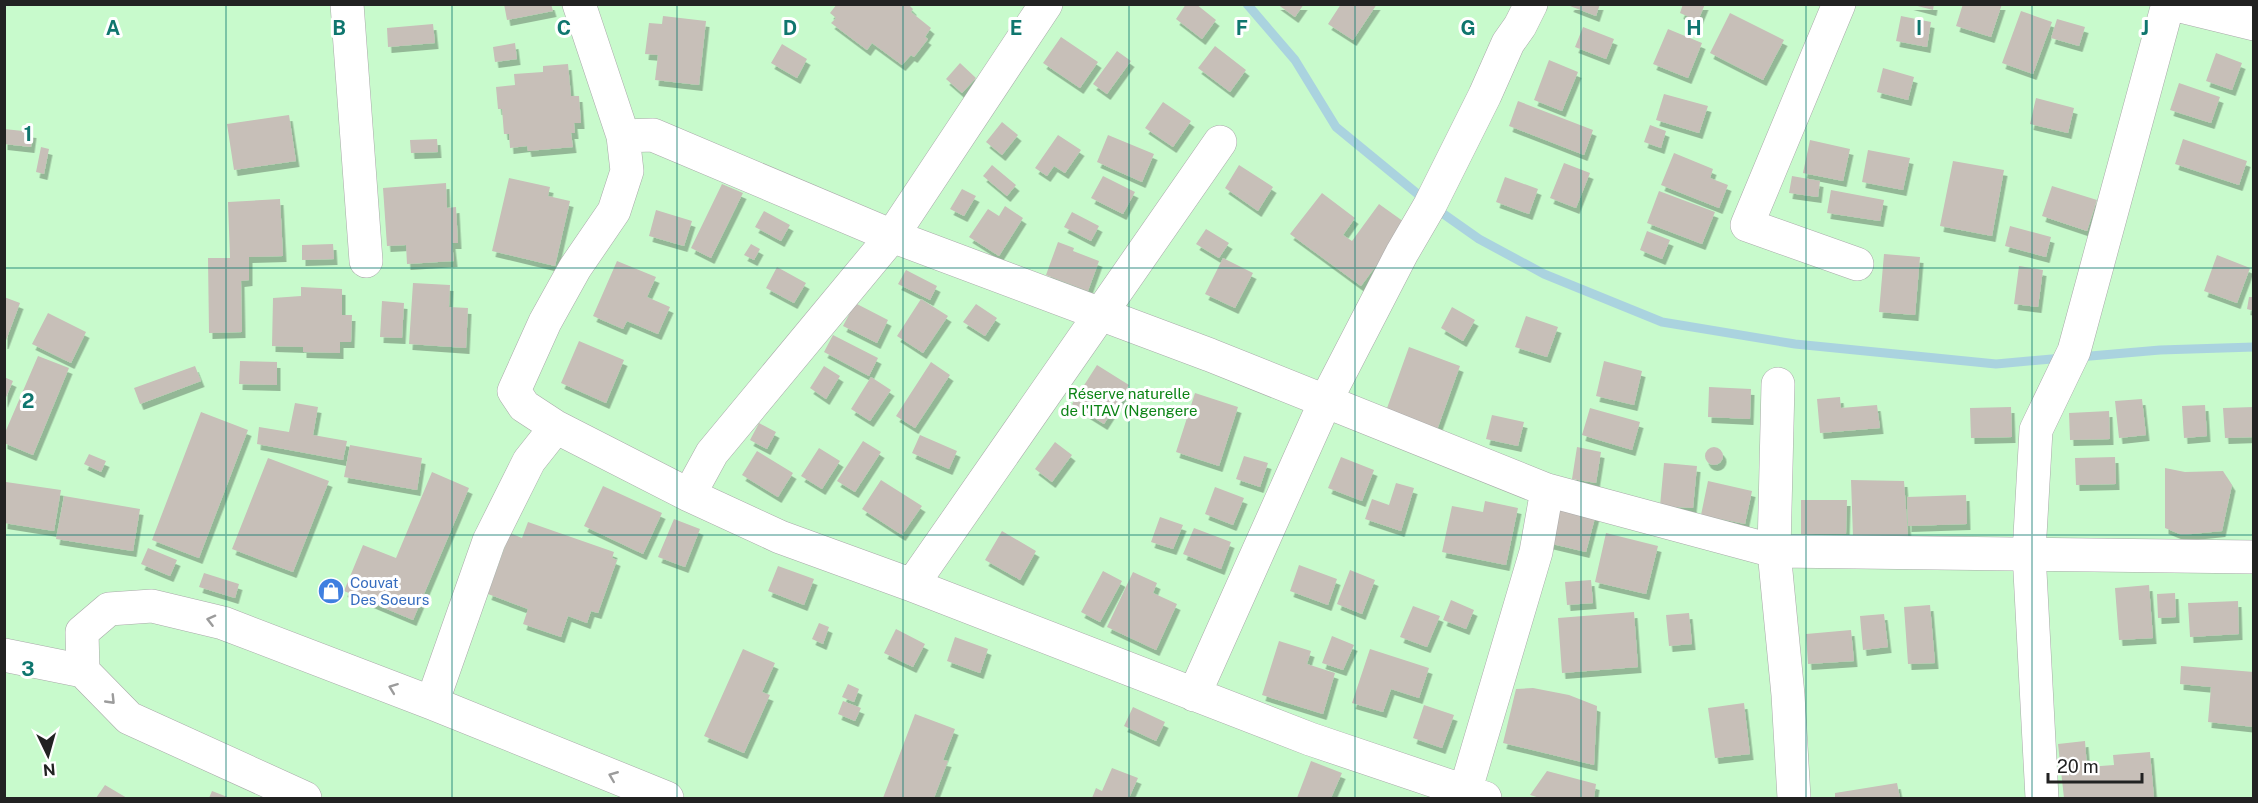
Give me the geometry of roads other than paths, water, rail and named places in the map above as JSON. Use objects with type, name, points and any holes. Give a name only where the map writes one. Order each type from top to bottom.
[{"type":"street","points":[[347,4],[366,261]]},
{"type":"street","points":[[579,4],[623,136],[627,171],[615,211],[575,268],[550,313],[514,391],[524,406],[556,427],[689,495],[780,537],[912,585],[1194,696],[1310,739],[1475,795],[1536,552],[1547,490]]},
{"type":"street","points":[[689,495],[712,453],[892,236],[1046,4]]},
{"type":"street","points":[[1194,696],[1325,402],[1450,166],[1508,43],[1531,4]]},
{"type":"street","points":[[1839,4],[1747,225],[1857,264]]},
{"type":"street","points":[[2042,798],[2029,553],[2036,430],[2074,351],[2170,4],[2253,24]]},
{"type":"street","points":[[623,136],[653,135],[892,236],[1210,355],[1547,490],[1774,551],[2253,557]]},
{"type":"street","points":[[912,585],[1220,142]]},
{"type":"street","points":[[1778,384],[1774,551],[1788,695],[1794,798]]},
{"type":"street","points":[[432,702],[489,541],[529,461],[556,427]]},
{"type":"street","points":[[83,671],[82,632],[109,609],[152,606],[223,623],[432,702],[668,798]]},
{"type":"street","points":[[4,655],[83,671],[129,718],[305,798]]},
{"type":"waterway","points":[[1247,4],[1295,60],[1336,127],[1425,200]]},
{"type":"waterway","points":[[1435,208],[1479,239],[1544,274],[1662,322],[1795,344],[1996,364],[2063,358]]},
{"type":"waterway","points":[[2079,357],[2160,350],[2254,347]]},
{"type":"place","name":"Couvat Des Soeurs","points":[[331,591]]},
{"type":"park label","name":"Réserve naturelle de l'ITAV (Ngengere","points":[[1129,402]]}]
